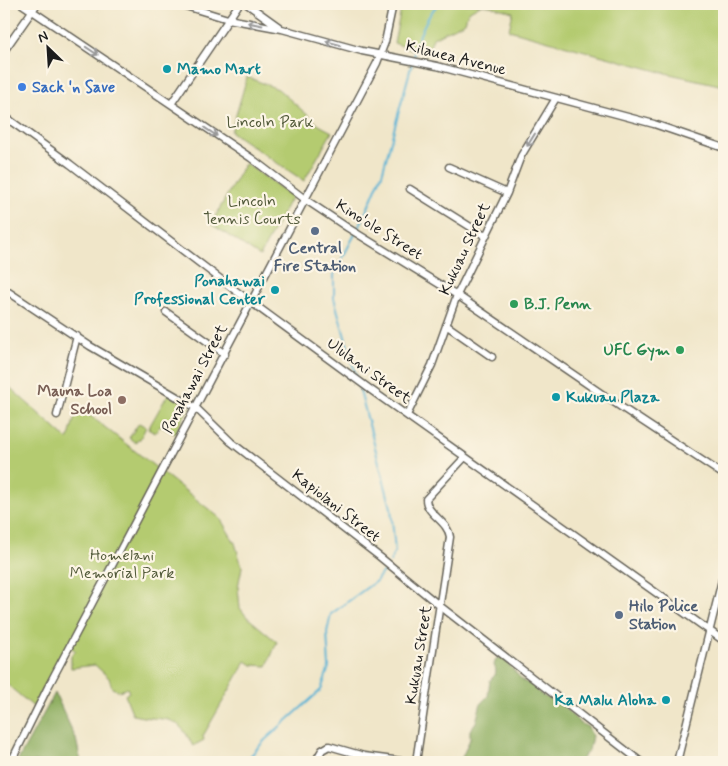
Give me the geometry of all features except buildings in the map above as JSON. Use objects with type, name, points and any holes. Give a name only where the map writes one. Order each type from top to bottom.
[{"type":"street","name":"Kinoʻole Street","points":[[22,4],[35,7],[170,104],[251,158],[306,200],[457,295],[724,475]]},
{"type":"street","name":"Kilauea Avenue","points":[[179,4],[228,19],[282,29],[362,51],[420,63],[556,98],[654,124],[724,148]]},
{"type":"street","points":[[170,104],[239,4]]},
{"type":"street","points":[[246,4],[282,29]]},
{"type":"street","name":"Ponahawai Street","points":[[11,762],[381,54],[393,4]]},
{"type":"street","points":[[4,51],[35,7]]},
{"type":"street","name":"Kukuau Street","points":[[407,415],[432,365],[457,295],[507,193],[521,156],[556,98]]},
{"type":"street","name":"Ululani Street","points":[[4,116],[371,390],[724,641]]},
{"type":"street","points":[[449,167],[507,193]]},
{"type":"street","points":[[410,188],[485,236]]},
{"type":"street","name":"Kapiolani Street","points":[[4,290],[90,346],[196,408],[231,442],[641,762]]},
{"type":"street","points":[[166,312],[224,354]]},
{"type":"street","points":[[446,325],[492,357]]},
{"type":"street","points":[[56,415],[77,336]]},
{"type":"street","name":"Kukuau Street","points":[[416,762],[450,534],[427,506],[426,499],[465,457]]},
{"type":"street","points":[[677,762],[724,572]]},
{"type":"street","points":[[315,762],[322,750],[329,746],[364,756],[408,762]]},
{"type":"green space","points":[[402,4],[482,4],[468,12],[465,22],[433,38],[427,55],[394,43]]},
{"type":"green space","points":[[482,4],[724,4],[724,86],[661,72],[509,30],[513,12]]},
{"type":"green space","name":"Lincoln Park","points":[[247,77],[278,89],[319,125],[332,132],[304,181],[231,132]]},
{"type":"green space","name":"Lincoln Tennis Courts","points":[[245,163],[292,196],[260,256],[211,224]]},
{"type":"green space","name":"Homelani Memorial Park","points":[[4,382],[68,440],[78,406],[220,518],[235,543],[242,567],[238,587],[240,608],[247,617],[277,642],[267,666],[252,665],[246,661],[203,736],[204,740],[193,746],[181,727],[175,722],[133,715],[125,695],[129,692],[127,688],[119,691],[112,688],[109,678],[95,665],[71,668],[71,656],[76,651],[67,645],[36,709],[4,682]]},
{"type":"green space","points":[[168,394],[190,406],[175,434],[160,426],[155,433],[148,429]]},
{"type":"green space","points":[[139,423],[146,427],[136,443],[129,438]]},
{"type":"green space","points":[[500,657],[504,659],[523,681],[534,686],[542,695],[564,707],[580,723],[588,727],[592,736],[589,750],[579,762],[460,762],[470,739],[470,730],[476,722],[481,703],[488,696],[490,680],[495,675],[494,665],[496,659]]},
{"type":"green space","points":[[55,693],[76,739],[81,762],[17,762]]},
{"type":"waterway","points":[[413,59],[422,30],[438,4]]},
{"type":"waterway","points":[[356,376],[334,298],[334,274],[364,217],[382,174],[412,63]]},
{"type":"waterway","points":[[358,383],[391,508],[395,551],[390,562]]},
{"type":"waterway","points":[[245,762],[265,740],[321,690],[329,667],[327,632],[331,614],[376,581],[387,566]]},
{"type":"place","name":"Mamo Mart","points":[[167,69]]},
{"type":"place","name":"Sack 'n Save","points":[[22,87]]},
{"type":"place","name":"Central Fire Station","points":[[315,231]]},
{"type":"place","name":"Ponahawai Professional Center","points":[[275,290]]},
{"type":"place","name":"B.J. Penn","points":[[514,304]]},
{"type":"place","name":"UFC Gym","points":[[680,350]]},
{"type":"place","name":"Kukuau Plaza","points":[[556,397]]},
{"type":"place","name":"Mauna Loa School","points":[[122,400]]},
{"type":"place","name":"Hilo Police Station","points":[[619,615]]},
{"type":"place","name":"Ka Malu Aloha","points":[[666,700]]}]
